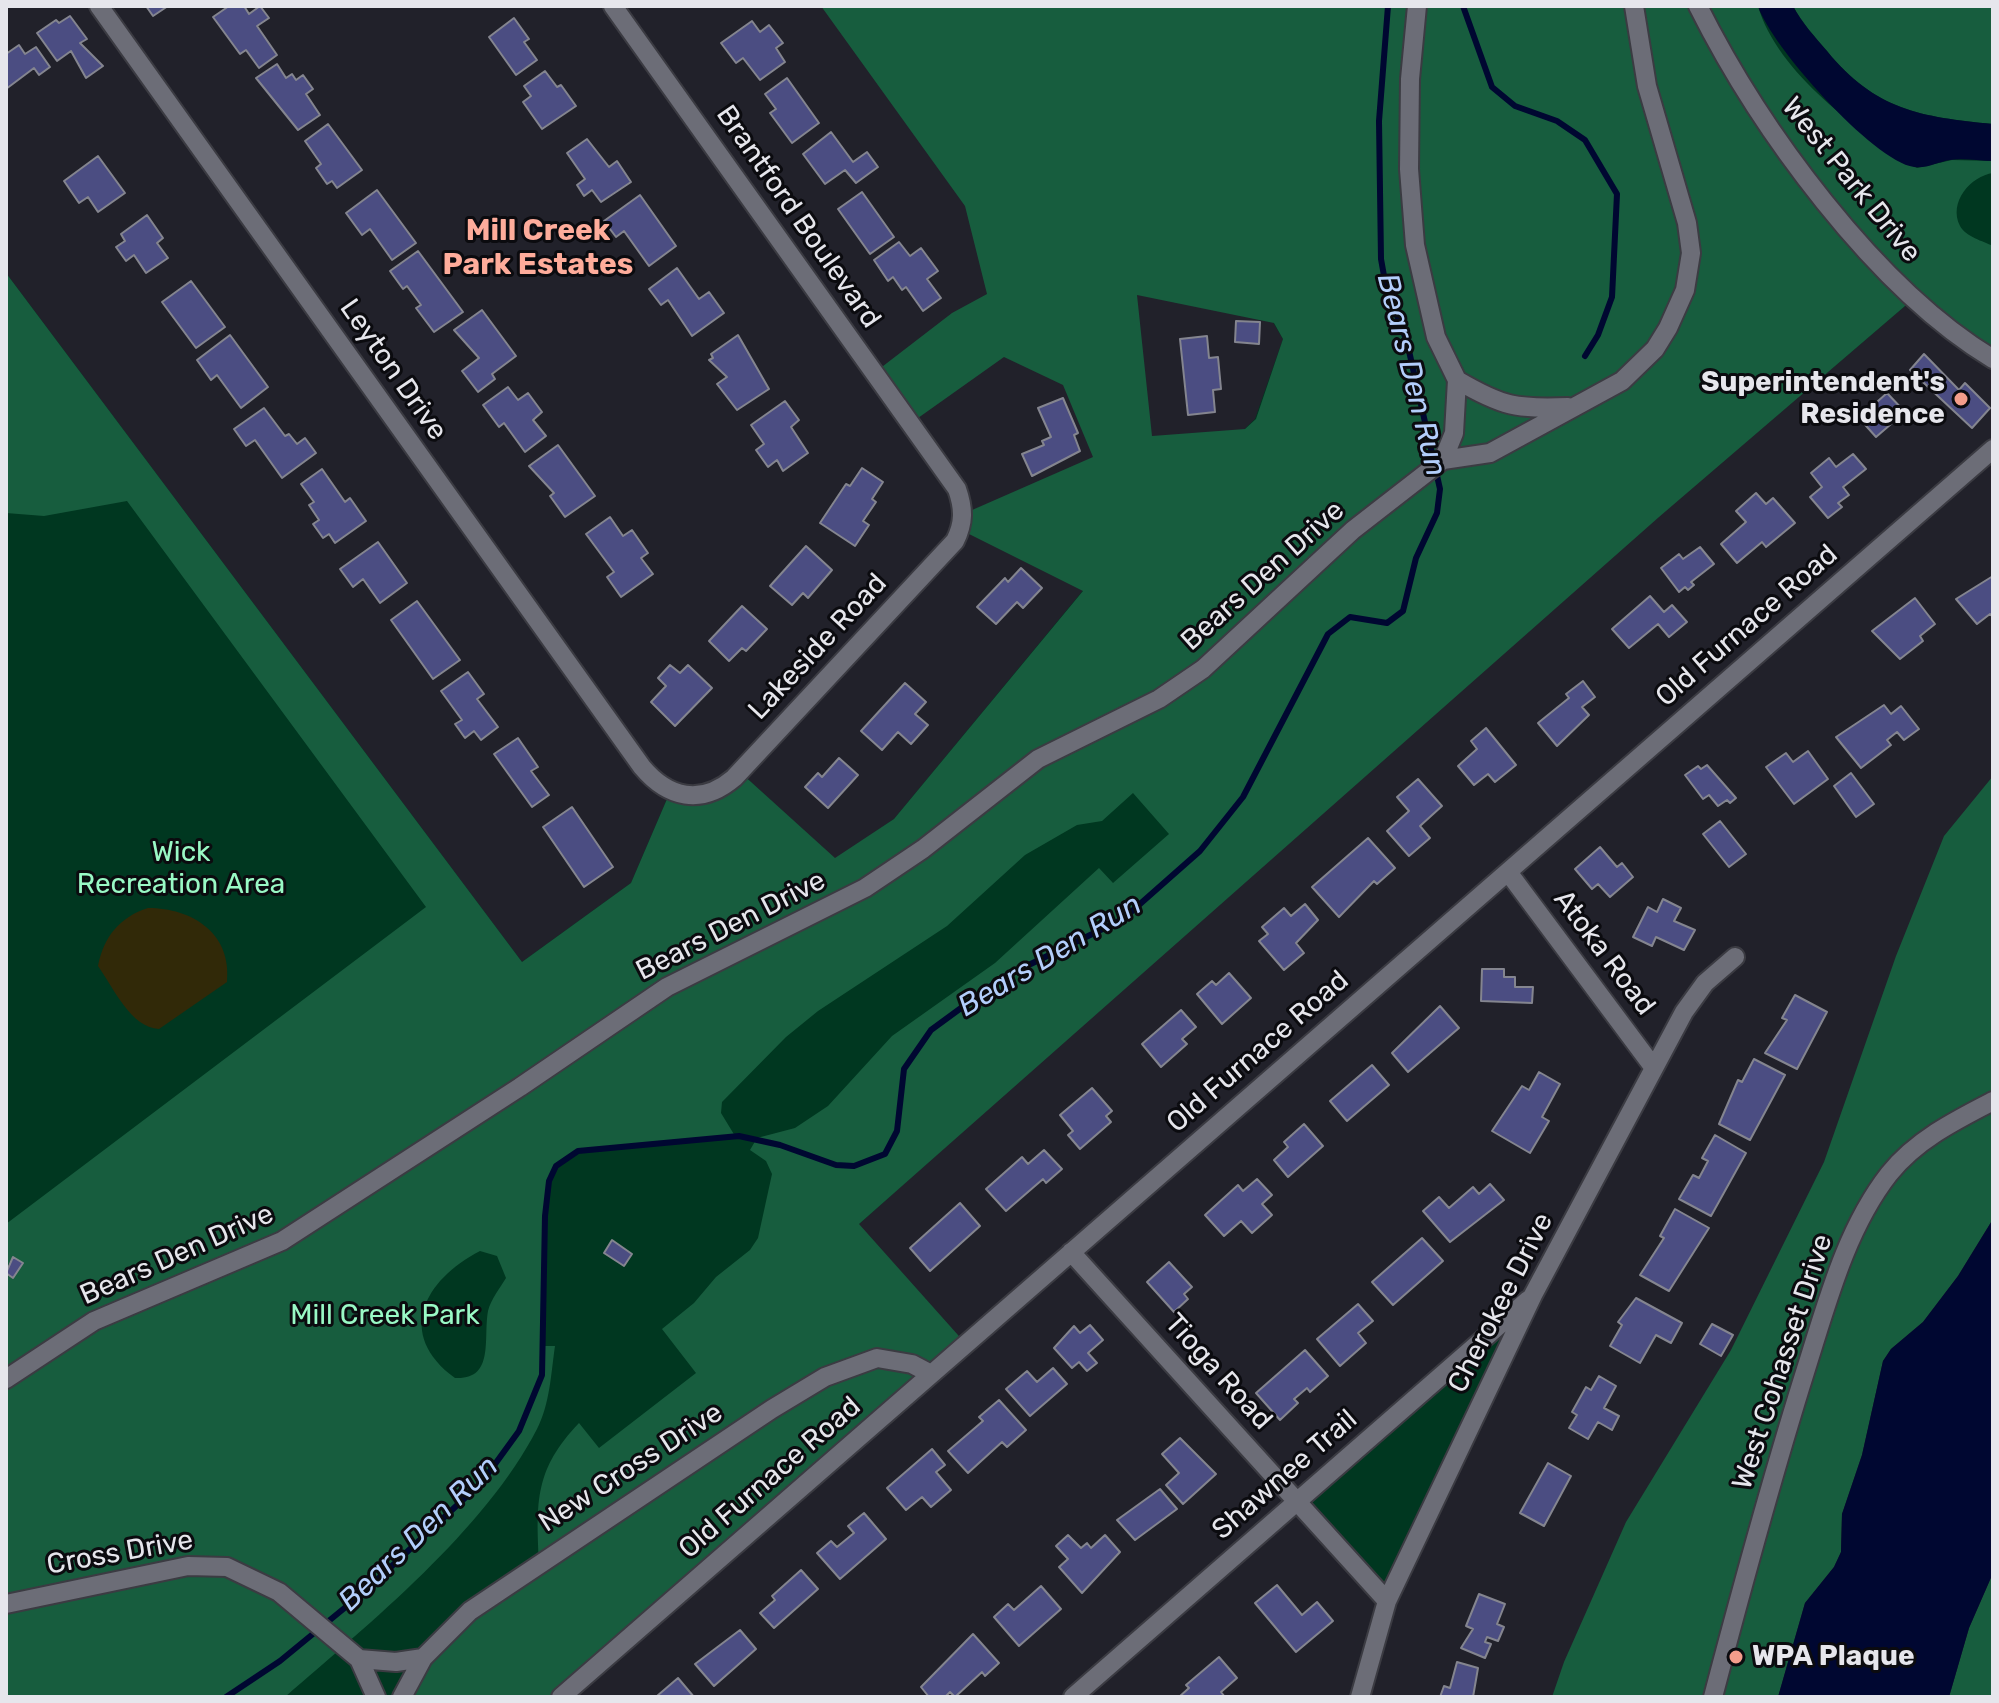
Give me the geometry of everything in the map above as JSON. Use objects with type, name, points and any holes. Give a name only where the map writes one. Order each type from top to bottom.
[{"type":"street","name":"Leyton Drive","points":[[99,6],[642,767]]},
{"type":"street","name":"Brantford Boulevard","points":[[613,6],[937,460]]},
{"type":"street","points":[[1417,6],[1410,79],[1409,169],[1415,245],[1436,337],[1457,380],[1454,433],[1442,461]]},
{"type":"street","points":[[1442,461],[1490,453],[1622,381],[1655,349],[1668,328],[1688,277],[1691,253],[1687,223],[1647,86],[1634,6]]},
{"type":"street","name":"West Park Drive","points":[[1698,6],[1732,70],[1775,135],[1843,222],[1930,316],[1993,359]]},
{"type":"street","points":[[1457,380],[1488,398],[1515,408],[1570,407]]},
{"type":"street","name":"Old Furnace Road","points":[[561,1697],[1993,449]]},
{"type":"street","name":"Lakeside Road","points":[[642,767],[655,782],[684,796],[709,794],[734,778],[955,541],[961,530],[962,504],[957,489],[937,460]]},
{"type":"street","name":"Bears Den Drive","points":[[6,1379],[94,1321],[282,1241],[520,1087],[667,987],[865,888],[923,849],[1038,759],[1159,699],[1203,669],[1374,513],[1442,461]]},
{"type":"street","name":"Atoka Road","points":[[1508,872],[1654,1068]]},
{"type":"street","name":"Cherokee Drive","points":[[1360,1697],[1387,1601],[1533,1295],[1694,996],[1735,957]]},
{"type":"street","name":"West Cohasset Drive","points":[[1713,1697],[1790,1421],[1824,1311],[1861,1218],[1874,1194],[1906,1156],[1946,1126],[1993,1101]]},
{"type":"street","name":"Tioga Road","points":[[1071,1252],[1387,1601]]},
{"type":"street","name":"Shawnee Trail","points":[[1073,1697],[1533,1295]]},
{"type":"street","name":"New Cross Drive","points":[[402,1697],[423,1658],[470,1611],[508,1583],[825,1377],[877,1358],[912,1364],[931,1374]]},
{"type":"street","name":"Cross Drive","points":[[6,1604],[124,1577],[206,1565],[245,1573],[279,1592],[359,1659],[376,1697]]},
{"type":"street","points":[[359,1659],[396,1662],[423,1658]]},
{"type":"green space","name":"Mill Creek Park","points":[[821,6],[1993,6],[1993,359],[1912,300],[1508,645],[859,1224],[561,1697],[6,1697],[6,273],[522,962],[631,883],[670,792],[684,796],[740,772],[835,859],[894,819],[1104,565],[1255,419],[1283,339],[1230,250]]},
{"type":"green space","name":"Mill Creek Park","points":[[821,6],[1758,6],[1768,31],[1802,77],[1847,119],[1895,154],[1917,168],[1952,160],[1993,161],[1993,173],[1977,179],[1959,199],[1957,217],[1960,226],[1970,236],[1993,246],[1993,359],[1912,300],[1659,517],[859,1224],[966,1344],[561,1697],[402,1697],[423,1658],[539,1562],[541,1487],[554,1456],[579,1423],[599,1448],[696,1373],[662,1329],[694,1303],[716,1277],[750,1250],[758,1238],[772,1174],[766,1161],[750,1150],[757,1138],[795,1128],[828,1106],[892,1036],[995,963],[1099,868],[1113,883],[1169,834],[1133,793],[1102,821],[1077,825],[1025,855],[947,926],[818,1011],[786,1037],[722,1102],[721,1113],[735,1136],[578,1151],[556,1166],[546,1197],[543,1346],[555,1346],[547,1399],[537,1429],[515,1466],[457,1539],[388,1606],[285,1697],[6,1697],[6,1273],[13,1278],[23,1263],[13,1257],[6,1268],[6,1224],[426,907],[127,501],[44,516],[6,513],[6,273],[522,962],[631,883],[670,792],[684,796],[740,772],[835,858],[894,819],[1083,591],[961,530],[963,514],[1093,457],[1063,385],[1004,357],[911,423],[874,373],[952,313],[987,294],[965,206]],"holes":[[[1137,295],[1274,323],[1283,339],[1256,419],[1245,429],[1152,436]],[[480,1251],[497,1256],[506,1278],[488,1311],[482,1365],[468,1377],[455,1378],[437,1361],[426,1344],[422,1326],[424,1309],[444,1277]]]},
{"type":"green space","points":[[1793,6],[1993,6],[1993,124],[1921,113],[1882,98],[1845,71],[1809,30]]},
{"type":"green space","points":[[1993,776],[1993,1219],[1958,1276],[1923,1322],[1891,1349],[1883,1361],[1862,1455],[1842,1514],[1841,1552],[1834,1567],[1805,1603],[1778,1697],[1552,1697],[1564,1662],[1626,1522],[1731,1350],[1824,1162],[1896,956],[1944,836]]},
{"type":"green space","points":[[1533,1295],[1387,1601],[1297,1502]]},
{"type":"green space","points":[[1993,1573],[1993,1697],[1949,1697],[1969,1628]]},
{"type":"sand","points":[[148,908],[164,909],[194,918],[216,937],[227,965],[227,982],[159,1029],[149,1027],[131,1014],[98,966],[104,946],[121,922]]},
{"type":"water","points":[[1758,6],[1793,6],[1809,30],[1845,71],[1882,98],[1921,113],[1993,124],[1993,161],[1955,159],[1914,167],[1896,160],[1874,145],[1825,99],[1782,47]]},
{"type":"water","points":[[1993,1219],[1993,1573],[1969,1628],[1949,1697],[1778,1697],[1805,1603],[1834,1567],[1841,1552],[1842,1514],[1862,1455],[1883,1361],[1891,1349],[1923,1322],[1958,1276]]},
{"type":"building","points":[[146,6],[168,6],[153,16]]},
{"type":"building","points":[[229,6],[244,6],[249,14],[260,6],[269,18],[257,26],[277,55],[259,68],[246,50],[240,54],[213,17]]},
{"type":"building","points":[[70,16],[87,39],[80,43],[103,66],[86,78],[71,51],[57,61],[37,33],[56,20],[59,23]]},
{"type":"building","points":[[514,18],[529,39],[524,42],[537,60],[516,75],[489,37]]},
{"type":"building","points":[[752,21],[760,32],[769,25],[783,43],[776,48],[785,62],[760,80],[743,58],[736,63],[721,43]]},
{"type":"building","points":[[19,45],[25,54],[36,47],[50,67],[39,75],[34,68],[6,89],[6,54]]},
{"type":"building","points":[[277,64],[286,78],[292,74],[296,80],[303,75],[313,89],[306,94],[320,115],[298,130],[256,78]]},
{"type":"building","points":[[545,71],[557,87],[561,85],[576,106],[542,129],[523,102],[531,96],[524,86]]},
{"type":"building","points":[[787,78],[819,123],[792,143],[770,113],[776,109],[765,94]]},
{"type":"building","points":[[328,124],[362,170],[337,188],[332,181],[327,184],[316,168],[321,164],[305,141]]},
{"type":"building","points":[[831,132],[853,162],[867,152],[878,167],[856,183],[845,170],[825,184],[803,154]]},
{"type":"building","points":[[587,139],[609,167],[617,161],[631,182],[601,202],[592,190],[584,196],[577,185],[585,179],[567,153]]},
{"type":"building","points":[[98,156],[125,193],[98,212],[88,197],[79,203],[64,181]]},
{"type":"building","points":[[377,190],[416,243],[392,260],[370,229],[362,235],[346,213]]},
{"type":"building","points":[[862,192],[894,237],[870,254],[838,209]]},
{"type":"building","points":[[640,195],[676,246],[649,266],[624,231],[616,237],[604,221]]},
{"type":"building","points":[[147,215],[163,238],[157,243],[168,258],[146,273],[134,255],[126,261],[116,247],[125,241],[121,234]]},
{"type":"building","points":[[899,242],[910,256],[921,248],[938,271],[927,279],[941,298],[923,311],[906,287],[902,290],[893,277],[888,281],[874,260]]},
{"type":"building","points":[[418,251],[463,312],[434,332],[416,308],[421,305],[407,286],[403,289],[390,271]]},
{"type":"building","points":[[677,268],[699,299],[709,292],[724,313],[692,336],[668,300],[661,305],[649,289]]},
{"type":"building","points":[[191,281],[225,327],[196,348],[162,302]]},
{"type":"building","points":[[482,310],[516,356],[492,374],[495,379],[478,392],[462,371],[479,358],[454,330]]},
{"type":"building","points":[[1236,321],[1260,322],[1259,344],[1235,342]]},
{"type":"building","points":[[230,335],[268,387],[241,408],[217,375],[211,380],[197,360]]},
{"type":"building","points":[[738,335],[769,389],[737,410],[717,384],[727,377],[709,360],[713,358],[711,354]]},
{"type":"building","points":[[1207,336],[1209,358],[1218,357],[1221,389],[1213,390],[1215,412],[1188,415],[1180,339]]},
{"type":"building","name":"Superintendent's Residence","points":[[1924,354],[1959,390],[1965,383],[1990,408],[1972,428],[1910,370]]},
{"type":"building","points":[[508,387],[518,400],[528,393],[542,412],[533,420],[546,436],[525,452],[504,423],[499,427],[483,405]]},
{"type":"building","points":[[1887,393],[1905,412],[1876,437],[1859,418]]},
{"type":"building","points":[[1063,398],[1078,433],[1074,435],[1080,451],[1032,476],[1022,454],[1044,445],[1042,441],[1051,437],[1038,408]]},
{"type":"building","points":[[785,401],[799,420],[791,427],[808,453],[783,471],[777,460],[768,467],[756,450],[764,444],[751,425]]},
{"type":"building","points":[[264,408],[285,436],[289,434],[297,444],[305,438],[316,453],[282,478],[255,440],[246,446],[234,429]]},
{"type":"building","points":[[558,445],[595,496],[565,517],[550,496],[554,493],[529,466]]},
{"type":"building","points":[[1853,454],[1866,469],[1843,487],[1849,495],[1838,503],[1842,507],[1828,518],[1810,497],[1822,487],[1811,473],[1829,458],[1836,467]]},
{"type":"building","points":[[862,468],[883,482],[872,499],[876,502],[863,521],[869,525],[855,546],[820,523],[846,484],[850,486]]},
{"type":"building","points":[[322,469],[345,502],[350,498],[366,521],[335,543],[329,534],[323,538],[313,524],[319,520],[309,505],[314,502],[301,484]]},
{"type":"building","points":[[1756,493],[1766,504],[1773,498],[1795,523],[1766,547],[1762,542],[1737,563],[1721,544],[1746,522],[1736,511]]},
{"type":"building","points":[[610,517],[623,536],[632,530],[648,553],[641,558],[653,574],[621,597],[607,577],[614,572],[586,534]]},
{"type":"building","points":[[378,542],[407,583],[380,603],[363,579],[353,587],[340,569]]},
{"type":"building","points":[[806,546],[832,570],[808,598],[803,593],[792,605],[770,586]]},
{"type":"building","points":[[1700,547],[1714,564],[1691,582],[1694,585],[1688,590],[1685,587],[1679,592],[1661,568],[1679,554],[1683,559]]},
{"type":"building","points":[[1021,568],[1042,588],[1023,608],[1017,602],[996,624],[977,607],[1005,578],[1008,582]]},
{"type":"building","points":[[1993,576],[1993,617],[1990,614],[1977,624],[1956,599]]},
{"type":"building","points":[[1650,596],[1664,612],[1672,605],[1687,622],[1669,637],[1658,624],[1629,648],[1612,629]]},
{"type":"building","points":[[1915,598],[1935,624],[1920,636],[1923,641],[1900,659],[1872,631]]},
{"type":"building","points":[[417,601],[460,660],[433,679],[391,620]]},
{"type":"building","points":[[742,606],[767,629],[746,651],[742,648],[729,661],[709,641]]},
{"type":"building","points":[[670,665],[680,673],[688,665],[712,688],[675,726],[651,702],[666,686],[658,678]]},
{"type":"building","points":[[468,672],[484,694],[477,699],[498,727],[481,740],[474,731],[465,738],[455,724],[462,720],[441,691]]},
{"type":"building","points":[[1583,681],[1595,697],[1582,707],[1589,715],[1557,746],[1538,723],[1569,698],[1566,694]]},
{"type":"building","points":[[905,683],[926,702],[915,714],[928,725],[911,744],[898,732],[882,750],[861,731]]},
{"type":"building","points":[[1884,705],[1891,714],[1901,706],[1919,729],[1904,740],[1897,732],[1887,740],[1891,745],[1861,768],[1836,737]]},
{"type":"building","points":[[1486,728],[1516,765],[1495,782],[1488,774],[1474,785],[1458,766],[1477,749],[1471,741]]},
{"type":"building","points":[[518,738],[538,767],[531,771],[549,795],[532,807],[494,754]]},
{"type":"building","points":[[1808,751],[1828,779],[1794,804],[1766,767],[1786,753],[1793,762]]},
{"type":"building","points":[[839,758],[858,775],[828,808],[805,787],[818,773],[822,777]]},
{"type":"building","points":[[1707,765],[1736,798],[1730,803],[1727,800],[1718,806],[1709,795],[1703,799],[1685,775],[1698,766],[1701,769]]},
{"type":"building","points":[[1851,773],[1874,804],[1856,817],[1834,786]]},
{"type":"building","points":[[1418,779],[1442,806],[1420,826],[1430,838],[1409,856],[1387,831],[1409,811],[1397,797]]},
{"type":"building","points":[[572,807],[613,867],[584,887],[543,827]]},
{"type":"building","points":[[1720,821],[1746,854],[1729,867],[1703,834]]},
{"type":"building","points":[[1368,838],[1395,868],[1377,884],[1374,881],[1339,917],[1312,887]]},
{"type":"building","points":[[1600,847],[1617,867],[1622,863],[1633,877],[1610,897],[1598,884],[1592,889],[1575,869]]},
{"type":"building","points":[[1663,899],[1681,908],[1674,921],[1695,930],[1684,950],[1656,937],[1652,946],[1633,937],[1648,907],[1657,912]]},
{"type":"building","points":[[1305,904],[1318,920],[1296,943],[1304,953],[1284,970],[1259,941],[1268,934],[1262,927],[1284,908],[1291,916]]},
{"type":"building","points":[[1482,969],[1504,969],[1504,977],[1515,977],[1515,987],[1533,987],[1532,1003],[1481,1001]]},
{"type":"building","points":[[1229,973],[1251,998],[1222,1024],[1197,994],[1212,981],[1216,985]]},
{"type":"building","points":[[1795,995],[1827,1012],[1797,1069],[1765,1053],[1787,1020],[1782,1018]]},
{"type":"building","points":[[1440,1006],[1459,1028],[1408,1072],[1392,1053]]},
{"type":"building","points":[[1181,1010],[1196,1027],[1182,1039],[1187,1044],[1161,1067],[1142,1044]]},
{"type":"building","points":[[1754,1059],[1785,1075],[1750,1140],[1719,1124],[1738,1080],[1742,1082]]},
{"type":"building","points":[[1372,1065],[1389,1085],[1347,1121],[1330,1101]]},
{"type":"building","points":[[1539,1072],[1560,1084],[1542,1117],[1549,1121],[1530,1153],[1492,1131],[1522,1086],[1529,1090]]},
{"type":"building","points":[[1092,1088],[1112,1111],[1106,1116],[1111,1122],[1080,1149],[1068,1135],[1073,1131],[1060,1115]]},
{"type":"building","points":[[1304,1124],[1323,1146],[1288,1177],[1274,1160],[1288,1147],[1284,1142]]},
{"type":"building","points":[[1715,1135],[1746,1153],[1711,1216],[1679,1199],[1693,1175],[1699,1178],[1708,1161],[1702,1158]]},
{"type":"building","points":[[1044,1150],[1062,1169],[1046,1183],[1043,1179],[1006,1211],[986,1189],[1022,1157],[1028,1164]]},
{"type":"building","points":[[1257,1179],[1272,1195],[1262,1204],[1272,1215],[1252,1233],[1241,1221],[1224,1236],[1205,1215],[1238,1185],[1243,1191]]},
{"type":"building","points":[[1490,1184],[1504,1200],[1450,1242],[1423,1211],[1439,1197],[1449,1208],[1473,1187],[1479,1194]]},
{"type":"building","points":[[960,1203],[980,1226],[930,1271],[910,1248]]},
{"type":"building","points":[[1675,1209],[1709,1228],[1669,1291],[1640,1275],[1664,1238],[1660,1236]]},
{"type":"building","points":[[1422,1238],[1443,1261],[1393,1305],[1372,1282]]},
{"type":"building","points":[[612,1240],[632,1254],[624,1266],[604,1253]]},
{"type":"building","points":[[13,1257],[23,1263],[13,1278],[6,1273]]},
{"type":"building","points":[[1169,1262],[1192,1287],[1184,1294],[1188,1299],[1174,1312],[1147,1282]]},
{"type":"building","points":[[1636,1298],[1682,1323],[1671,1343],[1656,1335],[1640,1363],[1610,1346],[1622,1325],[1618,1322]]},
{"type":"building","points":[[1358,1304],[1373,1321],[1358,1333],[1366,1343],[1340,1366],[1317,1339]]},
{"type":"building","points":[[1712,1324],[1733,1335],[1721,1356],[1700,1344]]},
{"type":"building","points":[[1090,1325],[1103,1340],[1088,1353],[1097,1363],[1087,1371],[1079,1362],[1072,1368],[1054,1348],[1074,1326],[1080,1333]]},
{"type":"building","points":[[1305,1350],[1328,1376],[1310,1392],[1307,1388],[1294,1399],[1298,1403],[1280,1420],[1256,1393]]},
{"type":"building","points":[[1053,1368],[1067,1384],[1030,1416],[1006,1389],[1027,1371],[1037,1382]]},
{"type":"building","points":[[1599,1376],[1616,1386],[1604,1408],[1619,1416],[1612,1430],[1598,1422],[1588,1439],[1569,1428],[1577,1415],[1572,1412],[1586,1387],[1591,1390]]},
{"type":"building","points":[[999,1400],[1026,1430],[1007,1447],[1002,1442],[968,1473],[948,1451],[983,1421],[979,1417]]},
{"type":"building","points":[[1180,1438],[1216,1474],[1183,1504],[1166,1485],[1179,1473],[1162,1454]]},
{"type":"building","points":[[932,1449],[945,1465],[936,1472],[951,1490],[931,1507],[922,1497],[906,1510],[887,1488]]},
{"type":"building","points":[[1548,1463],[1571,1476],[1544,1526],[1520,1513]]},
{"type":"building","points":[[1160,1489],[1177,1509],[1135,1540],[1117,1520]]},
{"type":"building","points":[[864,1513],[886,1539],[840,1579],[817,1553],[831,1541],[837,1547],[854,1533],[848,1526]]},
{"type":"building","points":[[1068,1535],[1081,1548],[1087,1543],[1091,1548],[1105,1535],[1120,1552],[1082,1593],[1059,1567],[1068,1559],[1056,1546]]},
{"type":"building","points":[[801,1570],[818,1589],[774,1628],[760,1613],[775,1600],[772,1596]]},
{"type":"building","points":[[1277,1585],[1302,1615],[1317,1602],[1333,1621],[1296,1652],[1255,1603]]},
{"type":"building","points":[[1041,1586],[1061,1609],[1019,1646],[994,1617],[1008,1604],[1014,1610]]},
{"type":"building","points":[[1479,1594],[1505,1604],[1497,1624],[1504,1627],[1498,1641],[1487,1637],[1485,1642],[1491,1644],[1485,1658],[1461,1648],[1473,1629],[1466,1626]]},
{"type":"building","points":[[740,1630],[756,1649],[714,1686],[695,1664]]},
{"type":"building","points":[[973,1634],[999,1663],[985,1676],[982,1672],[955,1697],[950,1692],[945,1697],[929,1697],[921,1687]]},
{"type":"building","points":[[1219,1657],[1237,1678],[1221,1692],[1225,1697],[1179,1697],[1189,1688],[1186,1685]]},
{"type":"building","points":[[1457,1662],[1478,1668],[1473,1697],[1440,1697],[1444,1686],[1450,1688]]},
{"type":"building","points":[[678,1678],[694,1697],[657,1696]]},
{"type":"waterway","name":"Bears Den Run","points":[[226,1697],[280,1661],[364,1592],[482,1482],[519,1431],[542,1375],[545,1216],[549,1181],[556,1166],[578,1151],[739,1136],[780,1145],[836,1165],[854,1166],[885,1154],[897,1131],[904,1069],[931,1030],[1002,978],[1123,919],[1200,851],[1243,797],[1328,634],[1350,617],[1387,623],[1403,611],[1416,558],[1437,513],[1440,489],[1407,342],[1386,287],[1381,259],[1379,121],[1388,6]]},
{"type":"waterway","points":[[1463,6],[1492,87],[1515,106],[1557,121],[1585,140],[1617,194],[1612,297],[1598,335],[1585,356]]},
{"type":"place","name":"Superintendent's Residence","points":[[1961,399]]},
{"type":"place","name":"WPA Plaque","points":[[1736,1657]]},
{"type":"district","name":"Mill Creek Park Estates","points":[[538,248]]},
{"type":"park label","name":"Wick Recreation Area","points":[[181,869]]}]
